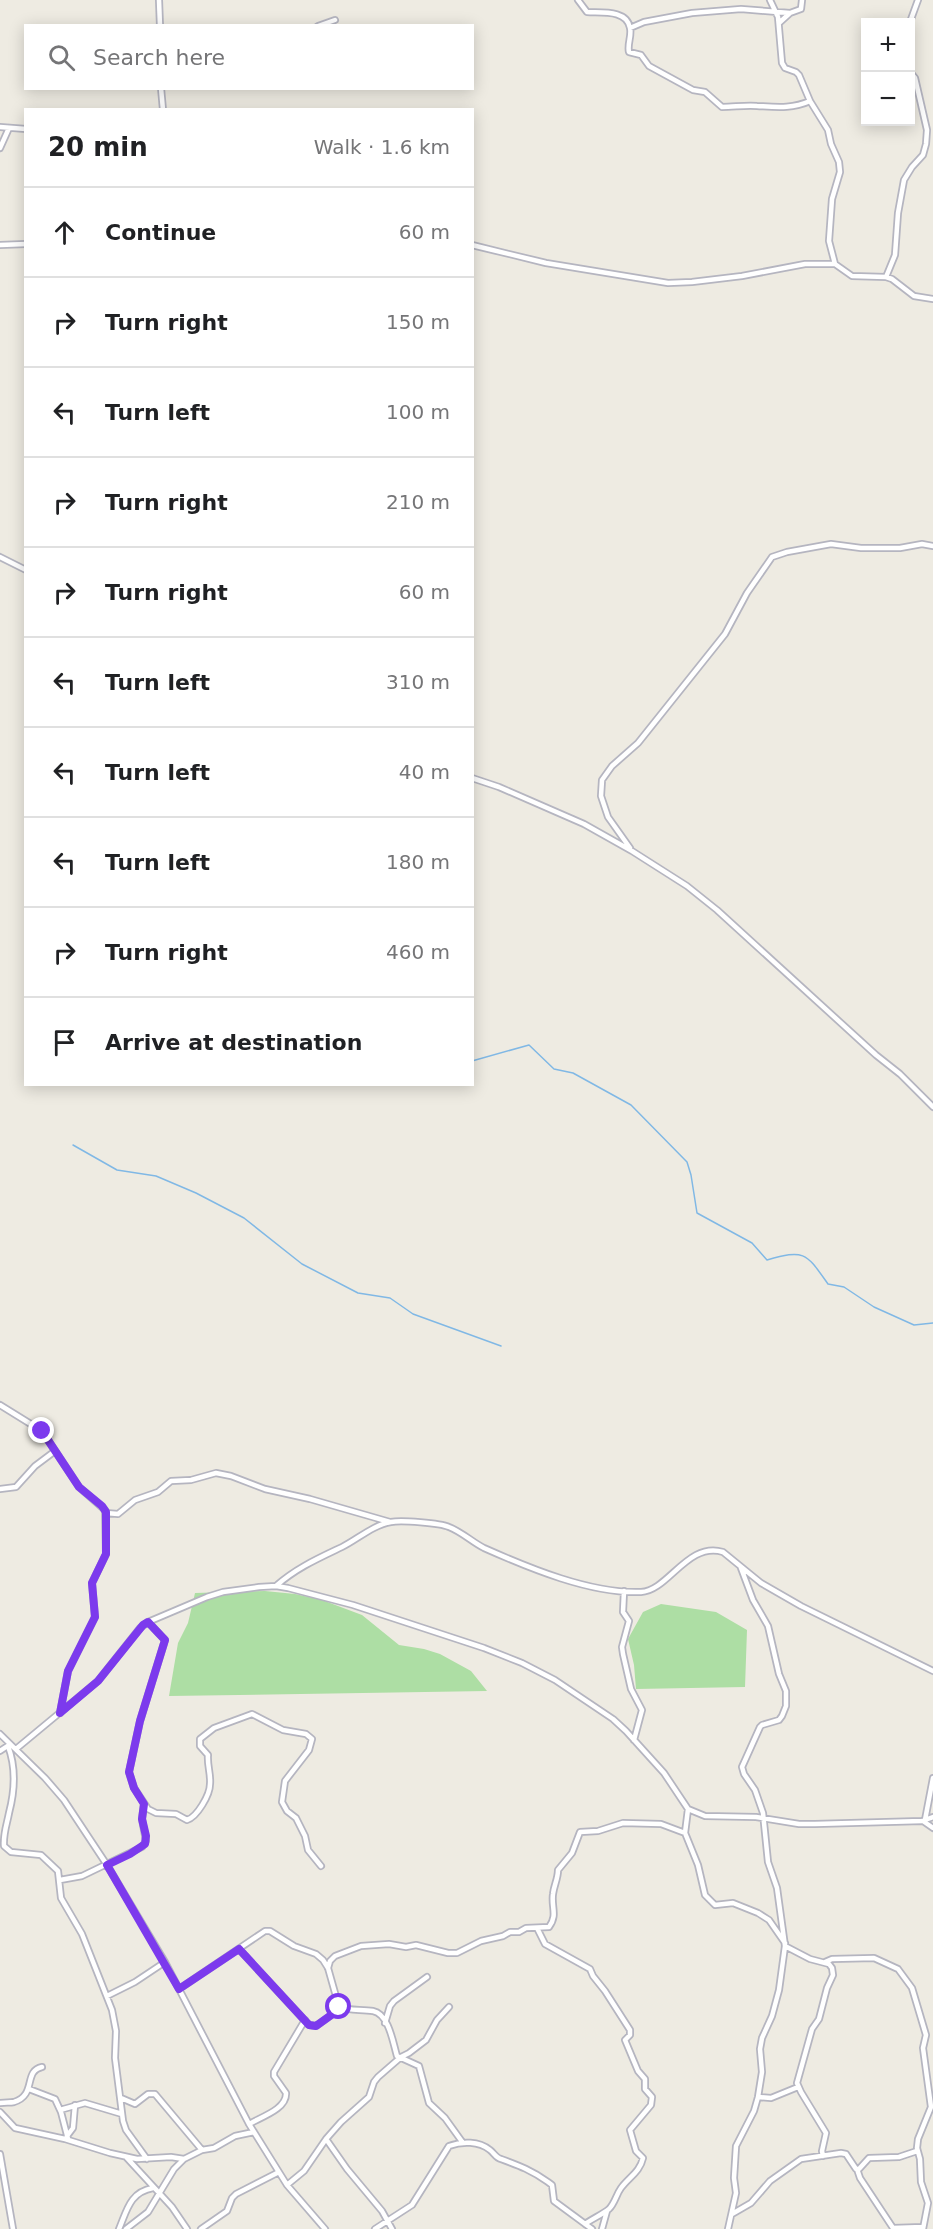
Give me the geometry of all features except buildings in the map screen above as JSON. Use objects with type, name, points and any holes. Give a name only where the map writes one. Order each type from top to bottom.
[{"type":"street","points":[[159,0],[160,24]]},
{"type":"street","points":[[578,0],[587,12],[621,16],[630,28],[627,46],[629,52],[641,55],[649,66],[693,90],[710,95],[722,107],[778,108],[796,106],[810,101]]},
{"type":"street","points":[[770,0],[777,12],[782,63],[785,68],[799,75],[810,101],[828,130],[839,162],[838,182],[832,199],[829,241],[835,264],[852,276],[886,277],[914,296],[933,299]]},
{"type":"street","points":[[779,23],[790,13],[801,9],[802,0]]},
{"type":"street","points":[[911,18],[918,0]]},
{"type":"street","points":[[630,28],[644,22],[692,13],[741,9],[790,13]]},
{"type":"street","points":[[324,24],[335,20]]},
{"type":"street","points":[[886,277],[895,255],[897,219],[904,180],[923,155],[927,137],[915,78]]},
{"type":"street","points":[[161,90],[163,108]]},
{"type":"street","points":[[0,127],[24,129]]},
{"type":"street","points":[[0,148],[9,128]]},
{"type":"street","points":[[0,245],[24,244]]},
{"type":"street","points":[[474,245],[546,263],[668,283],[742,276],[805,264],[835,264]]},
{"type":"street","points":[[632,850],[608,817],[601,796],[602,780],[612,766],[638,743],[725,634],[747,593],[772,557],[786,552],[831,544],[861,548],[900,548],[922,544],[933,546]]},
{"type":"street","points":[[0,557],[24,569]]},
{"type":"street","points":[[474,779],[499,787],[584,824],[632,850],[687,886],[717,910],[876,1055],[900,1074],[933,1107]]},
{"type":"street","points":[[0,1405],[35,1425],[46,1435],[79,1487],[106,1512],[106,1554],[92,1583],[95,1617],[68,1671],[60,1713]]},
{"type":"street","points":[[0,1489],[16,1487],[35,1466],[56,1451]]},
{"type":"street","points":[[106,1512],[118,1514],[135,1500],[158,1492],[171,1481],[191,1480],[216,1473],[259,1487],[310,1498],[390,1522]]},
{"type":"street","points":[[276,1586],[300,1568],[375,1527],[390,1522],[406,1521],[445,1526],[456,1530],[470,1541],[549,1575],[585,1585],[624,1591],[650,1590],[677,1567],[704,1552],[715,1550],[723,1552],[760,1582],[801,1606],[933,1671]]},
{"type":"street","points":[[728,2229],[736,2193],[734,2178],[736,2146],[754,2111],[758,2097],[762,2072],[760,2049],[779,1990],[785,1944],[777,1888],[768,1862],[760,1801],[744,1774],[742,1764],[762,1725],[774,1722],[782,1716],[787,1700],[786,1691],[779,1674],[768,1626],[753,1600],[740,1566]]},
{"type":"street","points":[[16,1749],[98,1681],[140,1628],[148,1622],[223,1592],[276,1586],[353,1605],[444,1634],[522,1663],[555,1680],[613,1719],[664,1773],[688,1809],[705,1816],[764,1818],[799,1824],[923,1820],[933,1817]]},
{"type":"street","points":[[624,1591],[623,1612],[629,1621],[622,1647],[623,1654],[632,1689],[642,1710],[634,1740]]},
{"type":"street","points":[[148,1622],[165,1640],[129,1766],[130,1780],[144,1804],[156,1813],[176,1814],[184,1820],[193,1818],[208,1793],[210,1784],[208,1755],[200,1746],[200,1739],[214,1728],[252,1714],[283,1730],[306,1734],[312,1739],[309,1750],[285,1781],[282,1802],[287,1811],[296,1818],[305,1836],[308,1850],[321,1866]]},
{"type":"street","points":[[0,1734],[64,1800],[107,1865],[165,1962],[249,2124],[287,2185],[325,2229]]},
{"type":"street","points":[[0,1751],[9,1745]]},
{"type":"street","points":[[9,1745],[14,1773],[11,1805],[4,1832],[5,1848],[11,1852],[41,1855],[55,1866],[60,1880],[61,1898],[82,1934],[112,2010],[116,2031],[115,2058],[126,2130],[147,2159]]},
{"type":"street","points":[[923,1820],[933,1778]]},
{"type":"street","points":[[60,1880],[77,1878],[130,1854],[145,1844],[144,1804]]},
{"type":"street","points":[[143,1812],[148,1809]]},
{"type":"street","points":[[688,1809],[685,1833],[698,1865],[705,1895],[715,1905],[733,1903],[764,1916],[785,1944],[810,1959],[825,1962],[832,1968],[833,1978],[827,1988],[819,2019],[812,2029],[798,2087],[826,2133],[823,2156]]},
{"type":"street","points":[[923,1820],[933,1828]]},
{"type":"street","points":[[328,1968],[335,1956],[361,1946],[389,1944],[406,1947],[416,1945],[456,1953],[481,1941],[510,1932],[519,1932],[526,1928],[546,1929],[552,1924],[555,1914],[552,1895],[558,1879],[558,1870],[572,1853],[580,1832],[598,1831],[623,1822],[662,1824],[685,1833]]},
{"type":"street","points":[[537,1928],[545,1944],[589,1968],[605,1991],[628,2026],[631,2033],[625,2040],[628,2049],[635,2059],[638,2071],[645,2079],[645,2089],[652,2097],[651,2105],[630,2130],[636,2151],[643,2158],[641,2166],[623,2185],[607,2211],[602,2229]]},
{"type":"street","points":[[179,1989],[268,1930],[294,1946],[316,1954],[328,1968],[338,2005],[341,2008]]},
{"type":"street","points":[[239,1949],[309,2025],[316,2026],[341,2008],[375,2011],[381,2015],[394,2039],[399,2058],[419,2066],[429,2103],[463,2143]]},
{"type":"street","points":[[732,2214],[751,2204],[767,2184],[791,2165],[806,2158],[836,2153],[846,2154],[893,2228],[923,2228],[928,2203],[921,2182],[920,2159],[917,2151],[918,2139],[931,2107],[923,2052],[926,2034],[912,1988],[898,1969],[874,1958],[832,1959],[825,1962]]},
{"type":"street","points":[[107,1996],[135,1982],[165,1962]]},
{"type":"street","points":[[385,2023],[390,2006],[394,2001],[427,1977]]},
{"type":"street","points":[[287,2185],[304,2171],[326,2139],[369,2097],[375,2080],[399,2058],[426,2040],[437,2020],[449,2007]]},
{"type":"street","points":[[249,2124],[274,2111],[284,2102],[286,2093],[274,2076],[274,2072],[304,2020]]},
{"type":"street","points":[[0,2103],[18,2100],[29,2089],[32,2072],[42,2067]]},
{"type":"street","points":[[758,2097],[771,2098],[798,2087]]},
{"type":"street","points":[[29,2089],[55,2099],[67,2138]]},
{"type":"street","points":[[121,2098],[135,2104],[148,2094],[155,2094],[202,2150]]},
{"type":"street","points":[[60,2110],[75,2104],[92,2104],[122,2114]]},
{"type":"street","points":[[67,2138],[73,2128],[75,2104]]},
{"type":"street","points":[[0,2112],[15,2127],[67,2138],[126,2156],[147,2159],[174,2157],[184,2159]]},
{"type":"street","points":[[126,2214],[129,2227],[141,2219],[154,2205],[174,2169],[184,2159],[202,2150],[214,2148],[236,2136],[254,2132]]},
{"type":"street","points":[[375,2229],[412,2205],[449,2146],[455,2132]]},
{"type":"street","points":[[326,2139],[392,2229]]},
{"type":"street","points":[[449,2146],[474,2143],[487,2148],[498,2158],[514,2162],[548,2181],[552,2185],[554,2201],[592,2229]]},
{"type":"street","points":[[857,2169],[861,2169],[869,2158],[899,2157],[917,2151]]},
{"type":"street","points":[[0,2154],[13,2229]]},
{"type":"street","points":[[126,2156],[159,2196],[174,2210],[187,2229]]},
{"type":"street","points":[[201,2229],[227,2211],[236,2194],[279,2172]]},
{"type":"street","points":[[119,2229],[134,2197],[142,2191],[153,2188]]},
{"type":"street","points":[[585,2224],[594,2216],[607,2211]]},
{"type":"street","points":[[139,2227],[141,2219]]},
{"type":"green space","points":[[265,1591],[322,1600],[362,1615],[399,1645],[440,1654],[471,1671],[487,1691],[169,1696],[178,1643],[188,1623],[195,1593]]},
{"type":"green space","points":[[661,1604],[716,1612],[747,1630],[745,1687],[636,1689],[634,1665],[628,1639],[643,1612]]},
{"type":"waterway","points":[[474,1060],[529,1045],[554,1069],[573,1073],[631,1105],[687,1162],[697,1213],[752,1243],[767,1260],[789,1255],[804,1256],[815,1266],[828,1284],[844,1287],[874,1307],[914,1325],[933,1323]]},
{"type":"waterway","points":[[73,1145],[117,1170],[156,1176],[196,1193],[244,1218],[302,1264],[358,1293],[390,1298],[413,1314],[501,1346]]},
{"type":"route","points":[[42,1431],[79,1487],[106,1512],[106,1554],[92,1583],[96,1614],[68,1671],[60,1713],[98,1681],[143,1625],[148,1622],[165,1640],[129,1766],[130,1780],[144,1804],[142,1819],[146,1836],[145,1844],[120,1860],[107,1865],[179,1989],[239,1949],[312,2027],[341,2008],[339,2007]]}]
